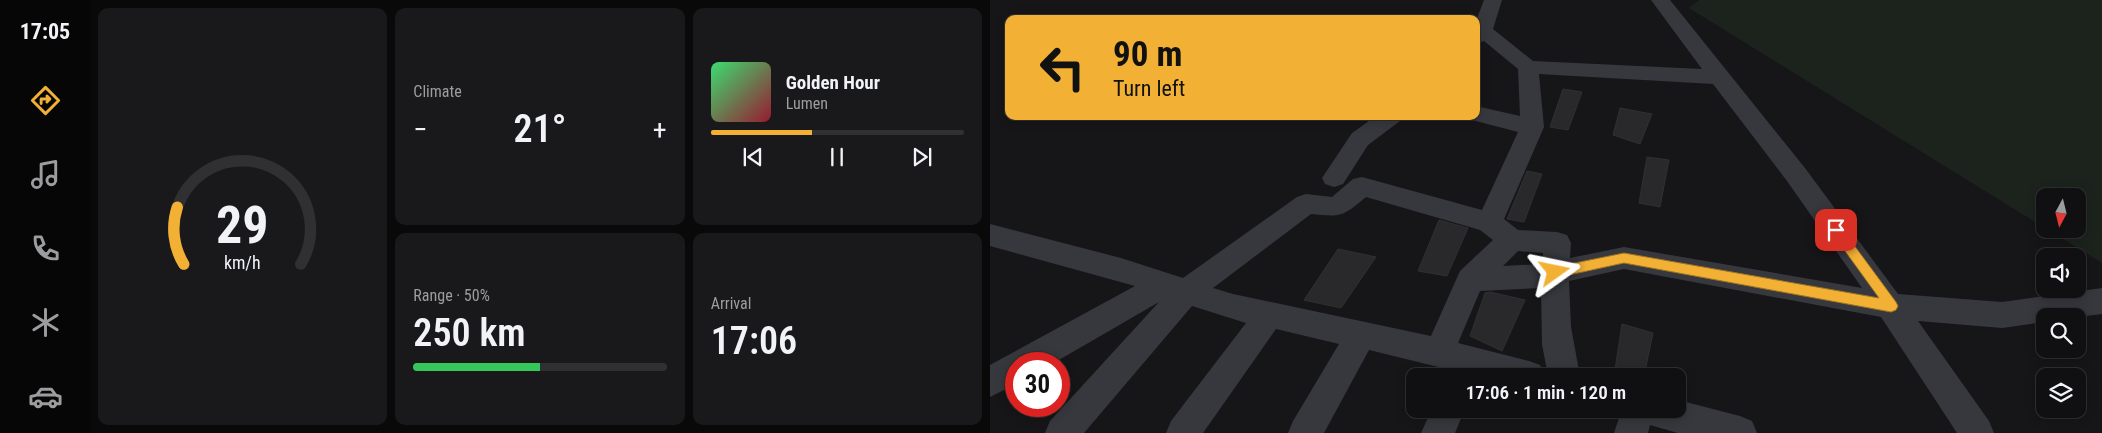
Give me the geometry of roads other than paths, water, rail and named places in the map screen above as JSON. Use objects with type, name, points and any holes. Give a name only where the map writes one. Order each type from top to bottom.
[{"type":"street","points":[[1493,0],[1480,34],[1528,67],[1717,77]]},
{"type":"street","points":[[1660,0],[1717,77],[1814,199],[1891,306],[1977,433]]},
{"type":"street","points":[[1489,222],[1532,127],[1528,67]]},
{"type":"street","points":[[1480,115],[1532,127]]},
{"type":"street","points":[[1306,204],[1310,191],[1334,178],[1360,139],[1386,120]]},
{"type":"street","points":[[1334,178],[1489,222],[1512,240],[1557,243],[1555,272],[1558,355],[1562,368]]},
{"type":"street","points":[[1046,352],[1176,288],[1306,204],[1337,207],[1362,186]]},
{"type":"street","points":[[990,235],[1121,270],[1233,306],[1439,352],[1466,368]]},
{"type":"street","points":[[1439,352],[1470,279],[1512,240]]},
{"type":"street","points":[[1470,279],[1539,276],[1624,258],[1891,306],[2002,315],[2102,301]]},
{"type":"street","points":[[1062,433],[1176,288]]},
{"type":"street","points":[[1183,433],[1269,314]]},
{"type":"street","points":[[1305,433],[1361,335]]},
{"type":"street","points":[[990,382],[1005,373]]},
{"type":"street","points":[[1438,433],[1445,418]]},
{"type":"street","points":[[1631,433],[1635,418]]},
{"type":"street","points":[[1684,418],[1740,433]]}]
